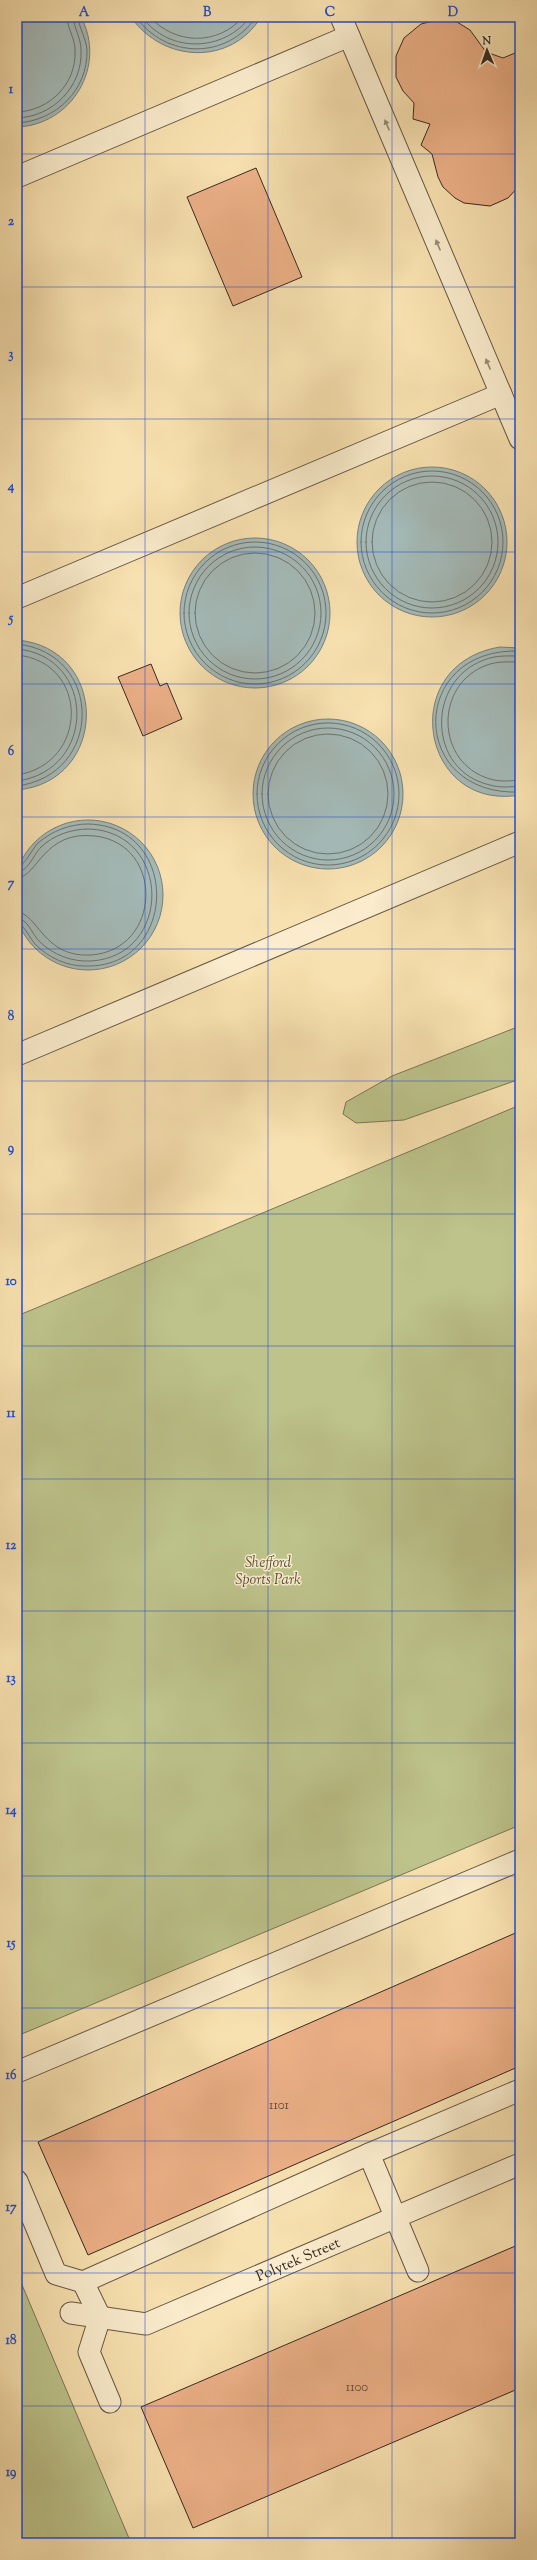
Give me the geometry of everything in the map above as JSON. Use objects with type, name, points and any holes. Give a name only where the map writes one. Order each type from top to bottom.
[{"type":"street","points":[[341,17],[520,439]]},
{"type":"street","points":[[17,177],[349,36]]},
{"type":"street","points":[[17,598],[501,394]]},
{"type":"street","points":[[17,1055],[520,842]]},
{"type":"street","points":[[17,2072],[520,1860]]},
{"type":"street","points":[[17,2181],[56,2274],[84,2282],[368,2154],[520,2090]]},
{"type":"street","points":[[368,2154],[418,2271]]},
{"type":"street","name":"Polytek Street","points":[[71,2313],[146,2324],[520,2164]]},
{"type":"street","points":[[84,2282],[100,2317],[89,2352],[110,2402]]},
{"type":"green space","points":[[520,1026],[520,1079],[404,1120],[356,1123],[343,1114],[346,1102],[392,1076]]},
{"type":"green space","name":"Shefford Sports Park","points":[[520,1105],[520,1825],[17,2036],[17,1316]]},
{"type":"green space","points":[[17,2273],[131,2543],[17,2543]]},
{"type":"water","points":[[17,17],[81,17],[88,36],[90,55],[87,73],[79,90],[68,104],[54,116],[37,124],[17,127]]},
{"type":"water","points":[[131,17],[261,17],[248,33],[233,44],[215,51],[197,53],[178,50],[161,43],[145,32]]},
{"type":"water","points":[[425,467],[439,467],[454,470],[467,476],[480,484],[490,494],[504,520],[507,542],[506,557],[501,571],[490,590],[480,600],[454,614],[439,617],[425,617],[410,614],[397,608],[384,600],[374,590],[360,564],[357,549],[357,535],[360,520],[366,507],[374,494],[384,484],[410,470]]},
{"type":"water","points":[[248,538],[262,538],[277,541],[290,547],[303,555],[313,565],[327,591],[330,613],[329,628],[324,642],[313,661],[303,671],[277,685],[262,688],[248,688],[233,685],[220,679],[207,671],[197,661],[183,635],[180,620],[180,606],[183,591],[189,578],[197,565],[207,555],[233,541]]},
{"type":"water","points":[[17,640],[47,648],[69,666],[82,689],[86,715],[82,741],[69,764],[47,782],[17,790]]},
{"type":"water","points":[[500,647],[520,648],[520,795],[486,794],[460,781],[442,760],[434,734],[434,706],[445,680],[467,659]]},
{"type":"water","points":[[321,719],[335,719],[350,722],[363,728],[376,736],[386,746],[400,772],[403,794],[402,809],[397,823],[386,842],[376,852],[350,866],[335,869],[321,869],[306,866],[293,860],[280,852],[270,842],[256,816],[253,801],[253,787],[256,772],[262,759],[270,746],[280,736],[306,722]]},
{"type":"water","points":[[88,820],[117,826],[141,842],[157,866],[163,895],[157,924],[141,948],[117,964],[88,970],[59,964],[35,948],[19,924],[13,895],[19,866],[35,842],[59,826]]},
{"type":"building","points":[[441,19],[457,22],[470,30],[486,52],[503,58],[520,51],[520,185],[508,198],[490,206],[464,203],[455,198],[443,187],[438,177],[432,154],[421,145],[430,124],[413,119],[414,103],[403,91],[396,77],[396,56],[404,38],[421,24]]},
{"type":"building","points":[[256,168],[302,277],[233,306],[187,197]]},
{"type":"building","points":[[151,664],[160,686],[167,683],[182,719],[143,736],[118,677]]},
{"type":"building","points":[[520,1931],[520,2066],[88,2255],[38,2142]]},
{"type":"building","points":[[520,2244],[520,2388],[193,2528],[141,2407]]}]
